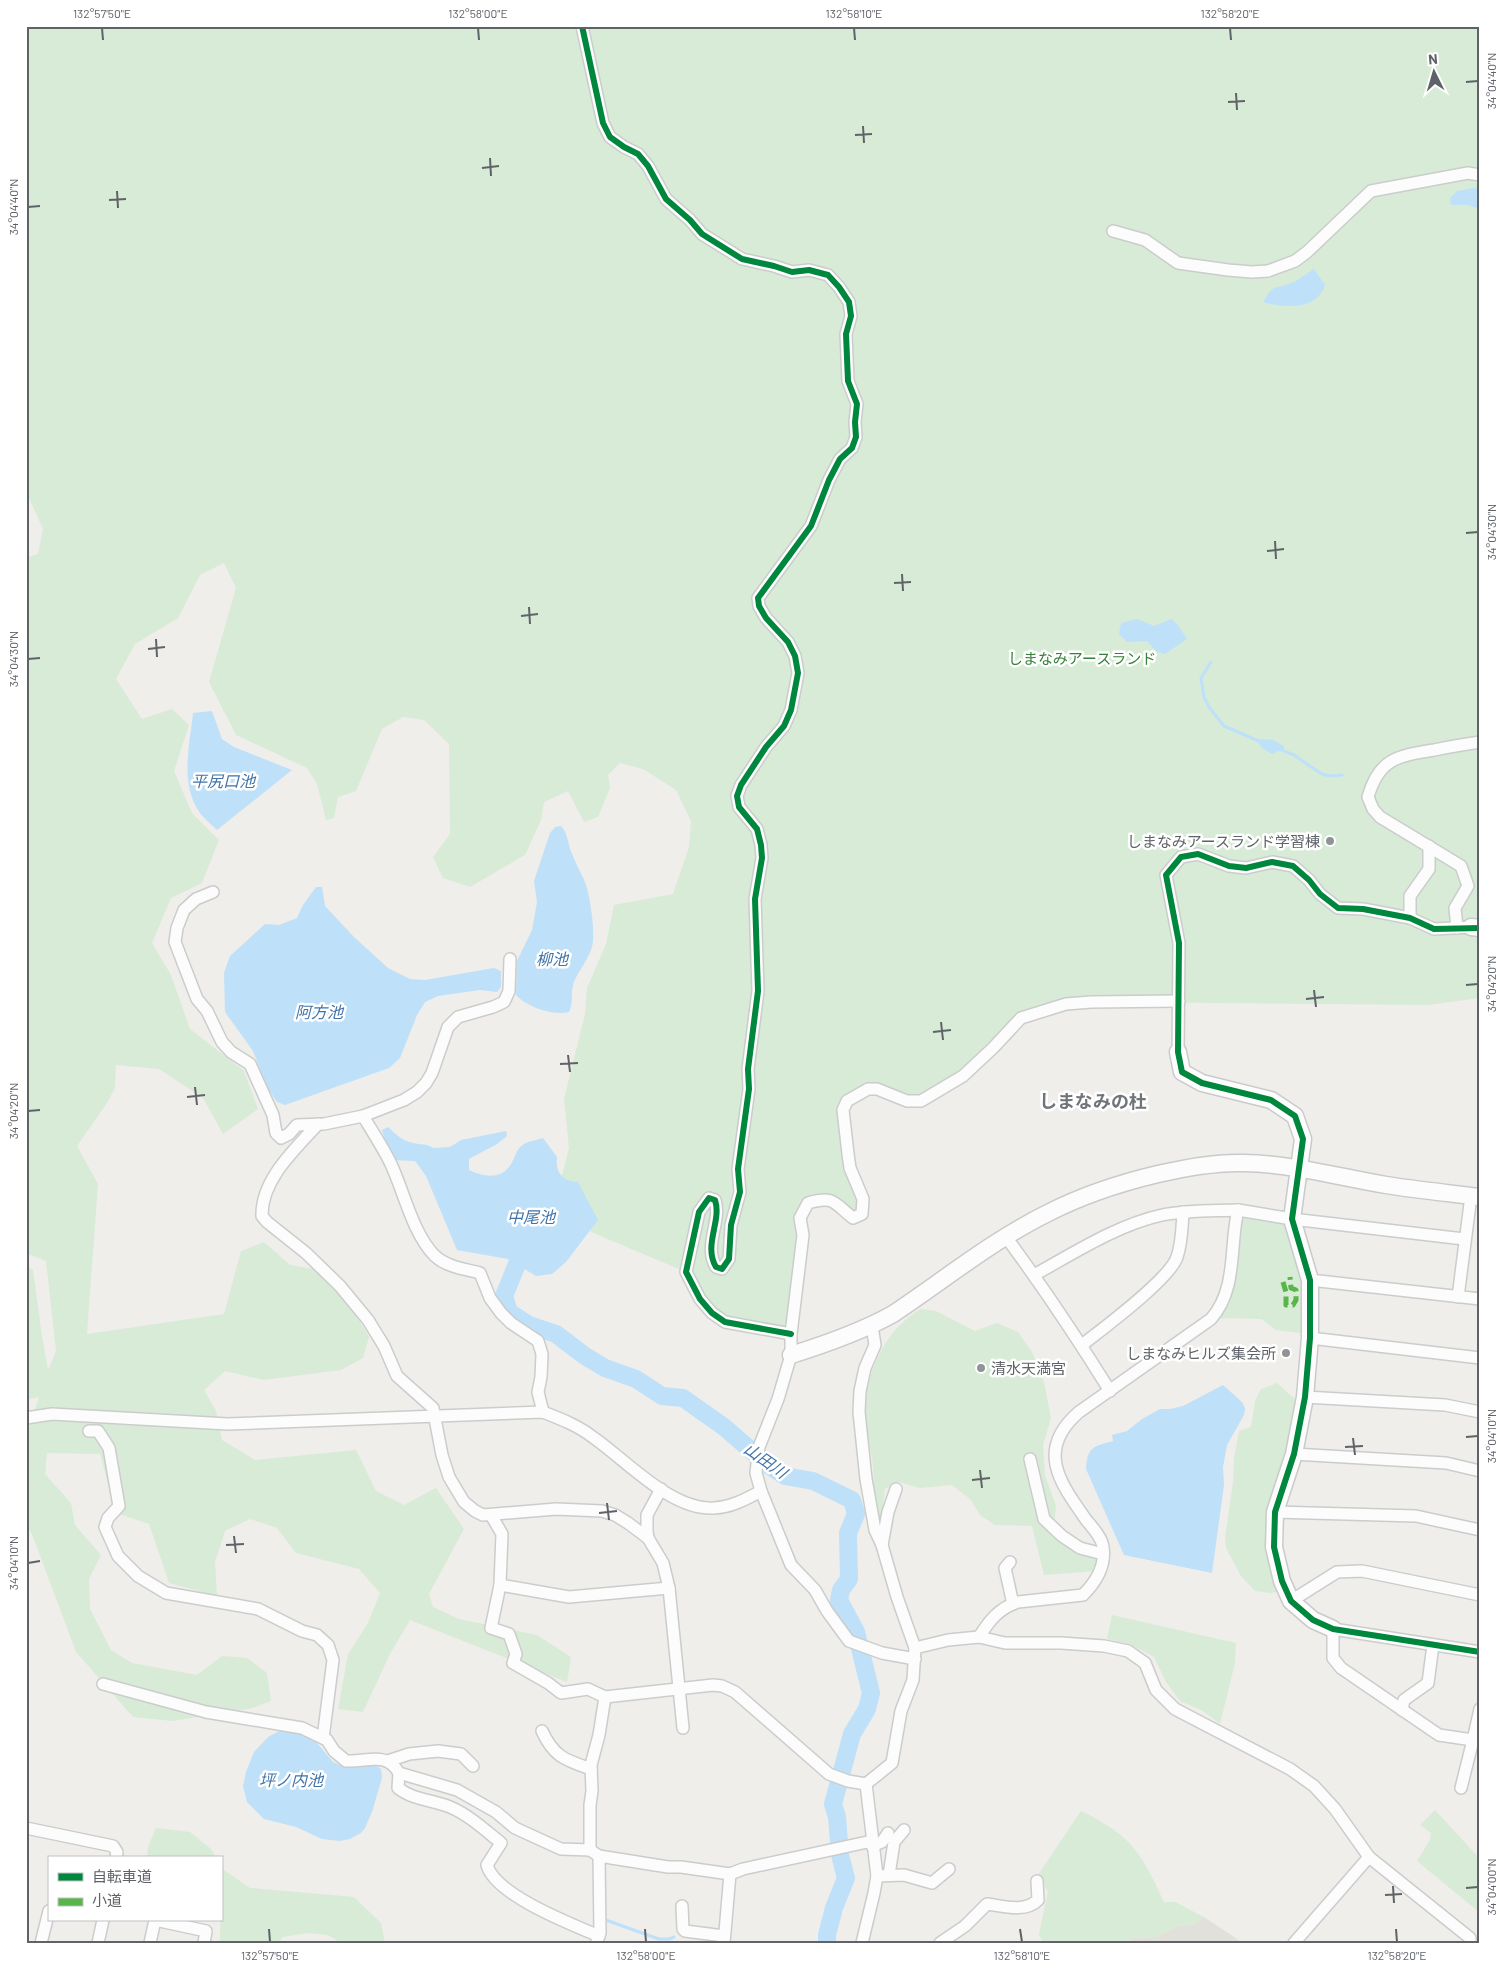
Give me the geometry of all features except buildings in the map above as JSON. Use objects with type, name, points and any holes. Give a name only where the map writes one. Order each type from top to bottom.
[{"type":"street","points":[[582,26],[602,124],[610,137],[638,154],[648,166],[666,199],[690,220],[702,234],[742,259],[792,272],[809,270],[828,275],[849,302],[851,316],[846,334],[848,381],[857,404],[856,437],[852,448],[840,459],[829,480],[811,526],[758,598],[759,606],[766,618],[788,642],[795,656],[798,673],[791,710],[784,726],[766,747],[737,796],[739,807],[756,829],[761,845],[762,858],[755,899],[758,991],[748,1069],[749,1089],[738,1169],[740,1192],[731,1225],[729,1260],[722,1269],[716,1267],[711,1259],[713,1230],[718,1207],[715,1200],[709,1198],[699,1212],[686,1272],[700,1299],[712,1313],[724,1322],[790,1334]]},
{"type":"street","points":[[1113,232],[1146,240],[1178,262],[1228,270],[1268,271],[1295,261],[1307,252],[1371,191],[1454,175],[1468,173],[1480,175]]},
{"type":"street","points":[[1470,928],[1455,908],[1468,886],[1461,866],[1386,821],[1373,809],[1368,797],[1375,779],[1384,766],[1402,755],[1480,742]]},
{"type":"street","points":[[1410,918],[1410,896],[1429,869],[1429,846]]},
{"type":"street","points":[[1470,928],[1434,929],[1410,918],[1363,909],[1338,908],[1320,894],[1309,880],[1293,866],[1272,862],[1246,868],[1229,866],[1198,854],[1181,857],[1166,875],[1179,943],[1178,1052],[1182,1072],[1202,1083],[1271,1100],[1295,1116],[1303,1139],[1292,1219],[1310,1280],[1310,1338],[1304,1397],[1294,1454],[1275,1512],[1274,1547],[1282,1581],[1291,1602],[1313,1620],[1333,1629],[1480,1652]]},
{"type":"street","points":[[213,892],[196,899],[184,910],[177,928],[175,942],[197,999],[207,1011],[222,1042],[231,1052],[250,1064],[273,1115],[276,1133],[281,1138],[289,1134],[297,1125],[318,1124],[363,1116],[404,1100],[417,1092],[432,1073],[448,1027],[458,1017],[494,1007],[504,1002],[509,991],[510,959]]},
{"type":"street","points":[[1179,1001],[1091,1002],[1057,1007],[1022,1018],[963,1076],[920,1101],[907,1101],[877,1089],[868,1089],[847,1101],[843,1110],[848,1154],[850,1168],[863,1199],[862,1214],[852,1218],[835,1202],[822,1198],[808,1203],[800,1218],[803,1235],[790,1334],[791,1356],[778,1399],[759,1447],[756,1472],[761,1491],[791,1565],[815,1590],[827,1611],[849,1641],[882,1653],[915,1653],[948,1640],[979,1637],[1005,1643],[1061,1643],[1104,1646],[1128,1651],[1145,1663],[1156,1690],[1175,1709],[1290,1769],[1314,1786],[1335,1809],[1369,1857],[1470,1938],[1470,1943]]},
{"type":"street","points":[[363,1116],[390,1161],[424,1242],[435,1256],[448,1265],[480,1273],[490,1298],[502,1313],[511,1323],[538,1341],[542,1354],[538,1392],[543,1412]]},
{"type":"street","points":[[318,1124],[276,1174],[263,1196],[262,1216],[306,1253],[340,1286],[368,1320],[384,1346],[397,1376],[433,1408],[442,1456],[449,1477],[464,1502],[474,1511],[483,1515],[556,1509],[602,1511],[615,1515],[648,1538],[663,1563],[669,1588],[683,1728]]},
{"type":"street","points":[[791,1356],[872,1326],[916,1299],[1006,1237],[1047,1213],[1084,1196],[1115,1185],[1202,1166],[1267,1164],[1300,1168],[1385,1185],[1475,1196],[1464,1239],[1458,1297]]},
{"type":"street","points":[[1034,1275],[1108,1236],[1160,1216],[1183,1212],[1238,1210],[1292,1219],[1464,1239]]},
{"type":"street","points":[[979,1637],[998,1612],[1013,1604],[1083,1595],[1101,1571],[1103,1546],[1062,1484],[1055,1464],[1056,1446],[1061,1431],[1070,1419],[1211,1319],[1219,1309],[1230,1275],[1238,1210]]},
{"type":"street","points":[[1082,1344],[1121,1315],[1171,1269],[1177,1258],[1181,1239],[1183,1212]]},
{"type":"street","points":[[1006,1237],[1082,1344],[1110,1390]]},
{"type":"street","points":[[1310,1280],[1480,1299]]},
{"type":"street","points":[[491,1515],[502,1534],[500,1585],[491,1628],[509,1634],[516,1654],[513,1663],[548,1683],[561,1693],[588,1688],[604,1698],[713,1685],[722,1686],[735,1692],[830,1774],[848,1781],[866,1784],[892,1763],[902,1711],[913,1680],[915,1653],[882,1545],[875,1530],[870,1507],[859,1412],[860,1391],[865,1368],[875,1345],[872,1326]]},
{"type":"street","points":[[1310,1338],[1480,1358]]},
{"type":"street","points":[[1304,1397],[1445,1405],[1480,1412]]},
{"type":"street","points":[[26,1418],[52,1414],[228,1424],[543,1412],[568,1421],[594,1437],[661,1489],[689,1504],[713,1508],[738,1504],[761,1491]]},
{"type":"street","points":[[89,1431],[98,1431],[109,1448],[117,1490],[119,1506],[108,1518],[105,1527],[118,1556],[138,1576],[166,1594],[258,1609],[302,1631],[317,1636],[328,1645],[333,1660],[323,1738]]},
{"type":"street","points":[[1294,1454],[1446,1463],[1480,1471]]},
{"type":"street","points":[[1030,1460],[1044,1519],[1062,1536],[1080,1548],[1103,1554]]},
{"type":"street","points":[[648,1538],[647,1515],[661,1489]]},
{"type":"street","points":[[882,1545],[888,1512],[896,1489]]},
{"type":"street","points":[[1275,1512],[1416,1516],[1480,1530]]},
{"type":"street","points":[[1010,1562],[1005,1568],[1013,1604]]},
{"type":"street","points":[[1291,1602],[1337,1572],[1362,1571],[1480,1595]]},
{"type":"street","points":[[500,1585],[569,1597],[669,1588]]},
{"type":"street","points":[[1333,1629],[1333,1658],[1341,1668],[1439,1735],[1473,1740]]},
{"type":"street","points":[[1402,1710],[1404,1700],[1428,1684],[1433,1645]]},
{"type":"street","points":[[103,1684],[206,1712],[302,1728],[323,1738],[346,1761],[388,1760],[409,1754],[438,1751],[461,1754],[473,1766]]},
{"type":"street","points":[[400,1773],[398,1788],[407,1795],[452,1808],[475,1822],[501,1843],[487,1865],[490,1874],[520,1899],[598,1940],[595,1853],[590,1805],[592,1791],[591,1769],[600,1734],[604,1698]]},
{"type":"street","points":[[1461,1788],[1480,1709]]},
{"type":"street","points":[[542,1731],[549,1746],[566,1760],[591,1769]]},
{"type":"street","points":[[388,1760],[394,1764],[400,1773],[457,1790],[496,1812],[515,1828],[561,1849],[595,1853],[668,1867],[730,1874],[743,1869],[882,1842],[888,1832]]},
{"type":"street","points":[[862,1943],[877,1876],[866,1784]]},
{"type":"street","points":[[26,1828],[113,1846],[117,1852],[116,1856]]},
{"type":"street","points":[[890,1875],[894,1842],[904,1830]]},
{"type":"street","points":[[551,1835],[570,1849]]},
{"type":"street","points":[[1294,1943],[1369,1857]]},
{"type":"street","points":[[877,1876],[904,1875],[932,1883],[949,1869]]},
{"type":"street","points":[[682,1906],[683,1930],[724,1939],[730,1874]]},
{"type":"street","points":[[940,1943],[965,1926],[987,1904],[1021,1908],[1033,1905],[1038,1900],[1037,1881]]},
{"type":"street","points":[[41,1943],[48,1915]]},
{"type":"street","points":[[98,1943],[103,1922]]},
{"type":"street","points":[[150,1943],[155,1922]]},
{"type":"street","points":[[164,1922],[206,1931],[204,1943]]},
{"type":"shaded area","points":[[1204,1917],[1243,1943],[1129,1943],[1132,1938],[1156,1937],[1177,1926],[1192,1925]]},
{"type":"green space","name":"しまなみアースランド","points":[[26,26],[1480,26],[1480,998],[1428,1005],[1109,1002],[1022,1018],[953,1082],[921,1101],[877,1089],[847,1101],[845,1133],[863,1199],[853,1218],[835,1202],[808,1203],[791,1334],[725,1322],[686,1272],[591,1232],[590,1219],[557,1194],[569,1148],[564,1099],[585,1014],[587,988],[606,944],[614,905],[673,894],[689,847],[691,821],[676,790],[643,769],[620,763],[608,775],[610,788],[598,817],[584,822],[568,791],[544,802],[541,820],[525,855],[470,887],[443,878],[433,857],[450,834],[449,744],[424,720],[403,717],[382,729],[356,791],[338,797],[334,818],[326,820],[317,784],[307,768],[236,735],[209,682],[236,588],[224,563],[200,575],[178,618],[135,644],[116,679],[142,719],[172,709],[189,725],[174,771],[192,813],[219,840],[202,883],[171,898],[152,943],[171,975],[190,1029],[244,1071],[258,1109],[223,1134],[203,1098],[159,1069],[116,1065],[115,1088],[107,1103],[77,1146],[98,1184],[87,1334],[224,1314],[241,1251],[264,1242],[290,1265],[321,1270],[345,1297],[369,1337],[363,1358],[341,1370],[263,1380],[225,1371],[204,1390],[216,1411],[222,1440],[255,1460],[356,1450],[376,1491],[404,1505],[436,1488],[464,1529],[429,1594],[433,1607],[459,1619],[537,1635],[571,1657],[567,1682],[410,1620],[390,1654],[363,1712],[338,1709],[348,1654],[368,1623],[380,1593],[359,1569],[296,1553],[277,1528],[250,1519],[225,1531],[215,1562],[217,1596],[169,1583],[149,1524],[116,1513],[100,1454],[47,1453],[45,1474],[71,1503],[75,1525],[101,1555],[89,1579],[90,1609],[111,1650],[132,1663],[197,1675],[222,1656],[247,1658],[267,1673],[271,1701],[253,1708],[173,1721],[133,1717],[76,1652],[32,1534],[26,1525],[26,1437],[39,1397],[29,1399],[26,1402],[26,1266],[33,1270],[48,1370],[56,1351],[46,1261],[26,1253],[26,558],[38,554],[43,529],[26,491]]},
{"type":"green space","points":[[1243,1218],[1290,1222],[1305,1280],[1307,1334],[1276,1330],[1261,1319],[1218,1319],[1235,1272],[1240,1227]]},
{"type":"green space","points":[[921,1309],[936,1311],[975,1331],[997,1323],[1018,1332],[1032,1352],[1044,1382],[1051,1418],[1043,1445],[1045,1475],[1056,1506],[1053,1537],[1096,1559],[1096,1571],[1044,1575],[1032,1526],[995,1525],[980,1515],[970,1499],[952,1485],[920,1488],[899,1482],[885,1489],[881,1518],[875,1518],[872,1460],[865,1415],[870,1378],[881,1351],[889,1339],[898,1327]]},
{"type":"green space","points":[[1277,1383],[1298,1402],[1286,1459],[1271,1509],[1282,1591],[1270,1593],[1255,1591],[1241,1576],[1226,1548],[1225,1538],[1239,1431],[1251,1427],[1255,1401],[1261,1389]]},
{"type":"green space","points":[[1112,1615],[1236,1643],[1235,1663],[1220,1724],[1203,1711],[1180,1701],[1166,1682],[1154,1657],[1132,1645],[1107,1639]]},
{"type":"green space","points":[[1435,1810],[1480,1859],[1480,1913],[1417,1861],[1430,1840],[1431,1833],[1420,1825]]},
{"type":"green space","points":[[1081,1811],[1112,1829],[1133,1847],[1148,1870],[1164,1902],[1175,1902],[1204,1917],[1192,1925],[1177,1926],[1156,1937],[1132,1938],[1129,1943],[1043,1943],[1039,1934],[1048,1891],[1038,1875]]},
{"type":"green space","points":[[156,1828],[190,1832],[211,1849],[215,1856],[147,1856],[148,1847]]},
{"type":"green space","points":[[222,1869],[250,1888],[354,1897],[381,1923],[385,1943],[341,1943],[328,1935],[307,1933],[283,1937],[278,1943],[220,1943]]},
{"type":"water","points":[[1480,187],[1480,206],[1477,208],[1468,205],[1451,205],[1450,198],[1457,191]]},
{"type":"water","points":[[1314,269],[1325,285],[1315,299],[1299,306],[1280,306],[1263,302],[1273,289],[1294,282]]},
{"type":"water","points":[[1137,619],[1154,626],[1171,619],[1177,624],[1187,639],[1165,654],[1157,652],[1147,641],[1127,642],[1119,634],[1121,623]]},
{"type":"water","name":"平尻口池","points":[[212,711],[222,739],[234,747],[292,770],[217,830],[204,818],[192,799],[188,775],[193,713]]},
{"type":"water","points":[[1261,739],[1273,740],[1284,746],[1284,749],[1272,754],[1262,748],[1257,741]]},
{"type":"water","name":"柳池","points":[[561,826],[587,888],[592,914],[593,941],[590,952],[574,982],[569,1012],[556,1013],[533,1007],[516,995],[517,961],[532,930],[537,902],[534,881],[550,833],[555,827]]},
{"type":"water","name":"阿方池","points":[[316,887],[322,887],[325,906],[354,937],[388,968],[410,979],[425,980],[494,968],[501,971],[501,987],[497,992],[480,990],[438,996],[425,1002],[417,1015],[400,1058],[389,1068],[285,1105],[277,1102],[267,1087],[253,1051],[225,1012],[224,973],[230,956],[265,924],[279,925],[297,918],[303,905]]},
{"type":"water","name":"中尾池","points":[[388,1127],[406,1141],[433,1148],[450,1147],[461,1140],[506,1131],[507,1136],[497,1144],[469,1159],[469,1170],[490,1176],[505,1171],[521,1146],[543,1138],[557,1157],[557,1168],[561,1175],[568,1180],[578,1182],[598,1220],[566,1262],[552,1274],[536,1276],[508,1259],[457,1250],[426,1176],[415,1161],[391,1160],[382,1130]]},
{"type":"water","points":[[1223,1385],[1242,1402],[1245,1408],[1244,1415],[1227,1445],[1223,1467],[1224,1485],[1212,1573],[1124,1555],[1086,1469],[1090,1452],[1096,1446],[1113,1441],[1112,1435],[1127,1431],[1142,1419],[1160,1409],[1183,1406]]},
{"type":"water","name":"坪ノ内池","points":[[283,1729],[301,1732],[312,1737],[333,1762],[344,1767],[375,1765],[381,1769],[382,1778],[372,1812],[361,1833],[350,1839],[340,1841],[322,1839],[296,1827],[264,1819],[247,1802],[243,1786],[254,1752],[268,1737]]},
{"type":"waterway","points":[[1211,662],[1201,678],[1204,697],[1209,707],[1224,726],[1261,742]]},
{"type":"waterway","points":[[1279,749],[1294,755],[1320,773],[1328,776],[1342,775]]},
{"type":"waterway","name":"山田川","points":[[517,1264],[504,1296],[509,1312],[529,1325],[556,1334],[585,1356],[605,1368],[636,1379],[662,1396],[683,1398],[724,1427],[768,1465],[785,1476],[813,1481],[852,1500],[856,1514],[848,1533],[849,1579],[841,1590],[839,1600],[856,1632],[871,1693],[867,1709],[852,1734],[833,1804],[837,1817],[840,1855],[846,1878],[834,1908],[827,1935],[827,1943]]},
{"type":"waterway","points":[[603,1919],[659,1939],[674,1937]]},
{"type":"marked path","points":[[1283,1282],[1286,1292],[1286,1305],[1293,1305],[1296,1300],[1296,1290],[1291,1288],[1290,1277]]},
{"type":"cycle path","points":[[582,26],[603,123],[610,137],[638,154],[648,166],[666,199],[690,220],[702,234],[742,259],[792,272],[809,270],[828,275],[849,302],[851,316],[846,334],[848,381],[857,404],[856,437],[852,448],[840,459],[829,480],[811,526],[758,598],[759,606],[766,618],[788,642],[795,656],[798,673],[791,710],[784,726],[766,747],[741,785],[737,796],[739,807],[757,829],[762,858],[755,899],[758,991],[748,1069],[749,1089],[738,1169],[740,1192],[731,1225],[729,1259],[722,1269],[716,1267],[711,1250],[717,1208],[715,1200],[709,1198],[699,1212],[686,1272],[700,1299],[712,1313],[725,1322],[791,1334]]},
{"type":"cycle path","points":[[1480,928],[1434,929],[1410,918],[1363,909],[1338,908],[1320,894],[1309,880],[1293,866],[1272,862],[1246,868],[1229,866],[1198,854],[1181,857],[1166,875],[1179,943],[1178,1052],[1182,1072],[1202,1083],[1271,1100],[1295,1116],[1303,1139],[1292,1219],[1310,1280],[1310,1338],[1305,1397],[1294,1454],[1275,1512],[1274,1547],[1282,1581],[1291,1601],[1313,1620],[1333,1629],[1480,1652]]},
{"type":"place","name":"しまなみアースランド学習棟","points":[[1330,841]]},
{"type":"place","name":"しまなみヒルズ集会所","points":[[1286,1353]]},
{"type":"place","name":"清水天満宮","points":[[981,1368]]},
{"type":"district","name":"しまなみの杜","points":[[1093,1101]]}]
